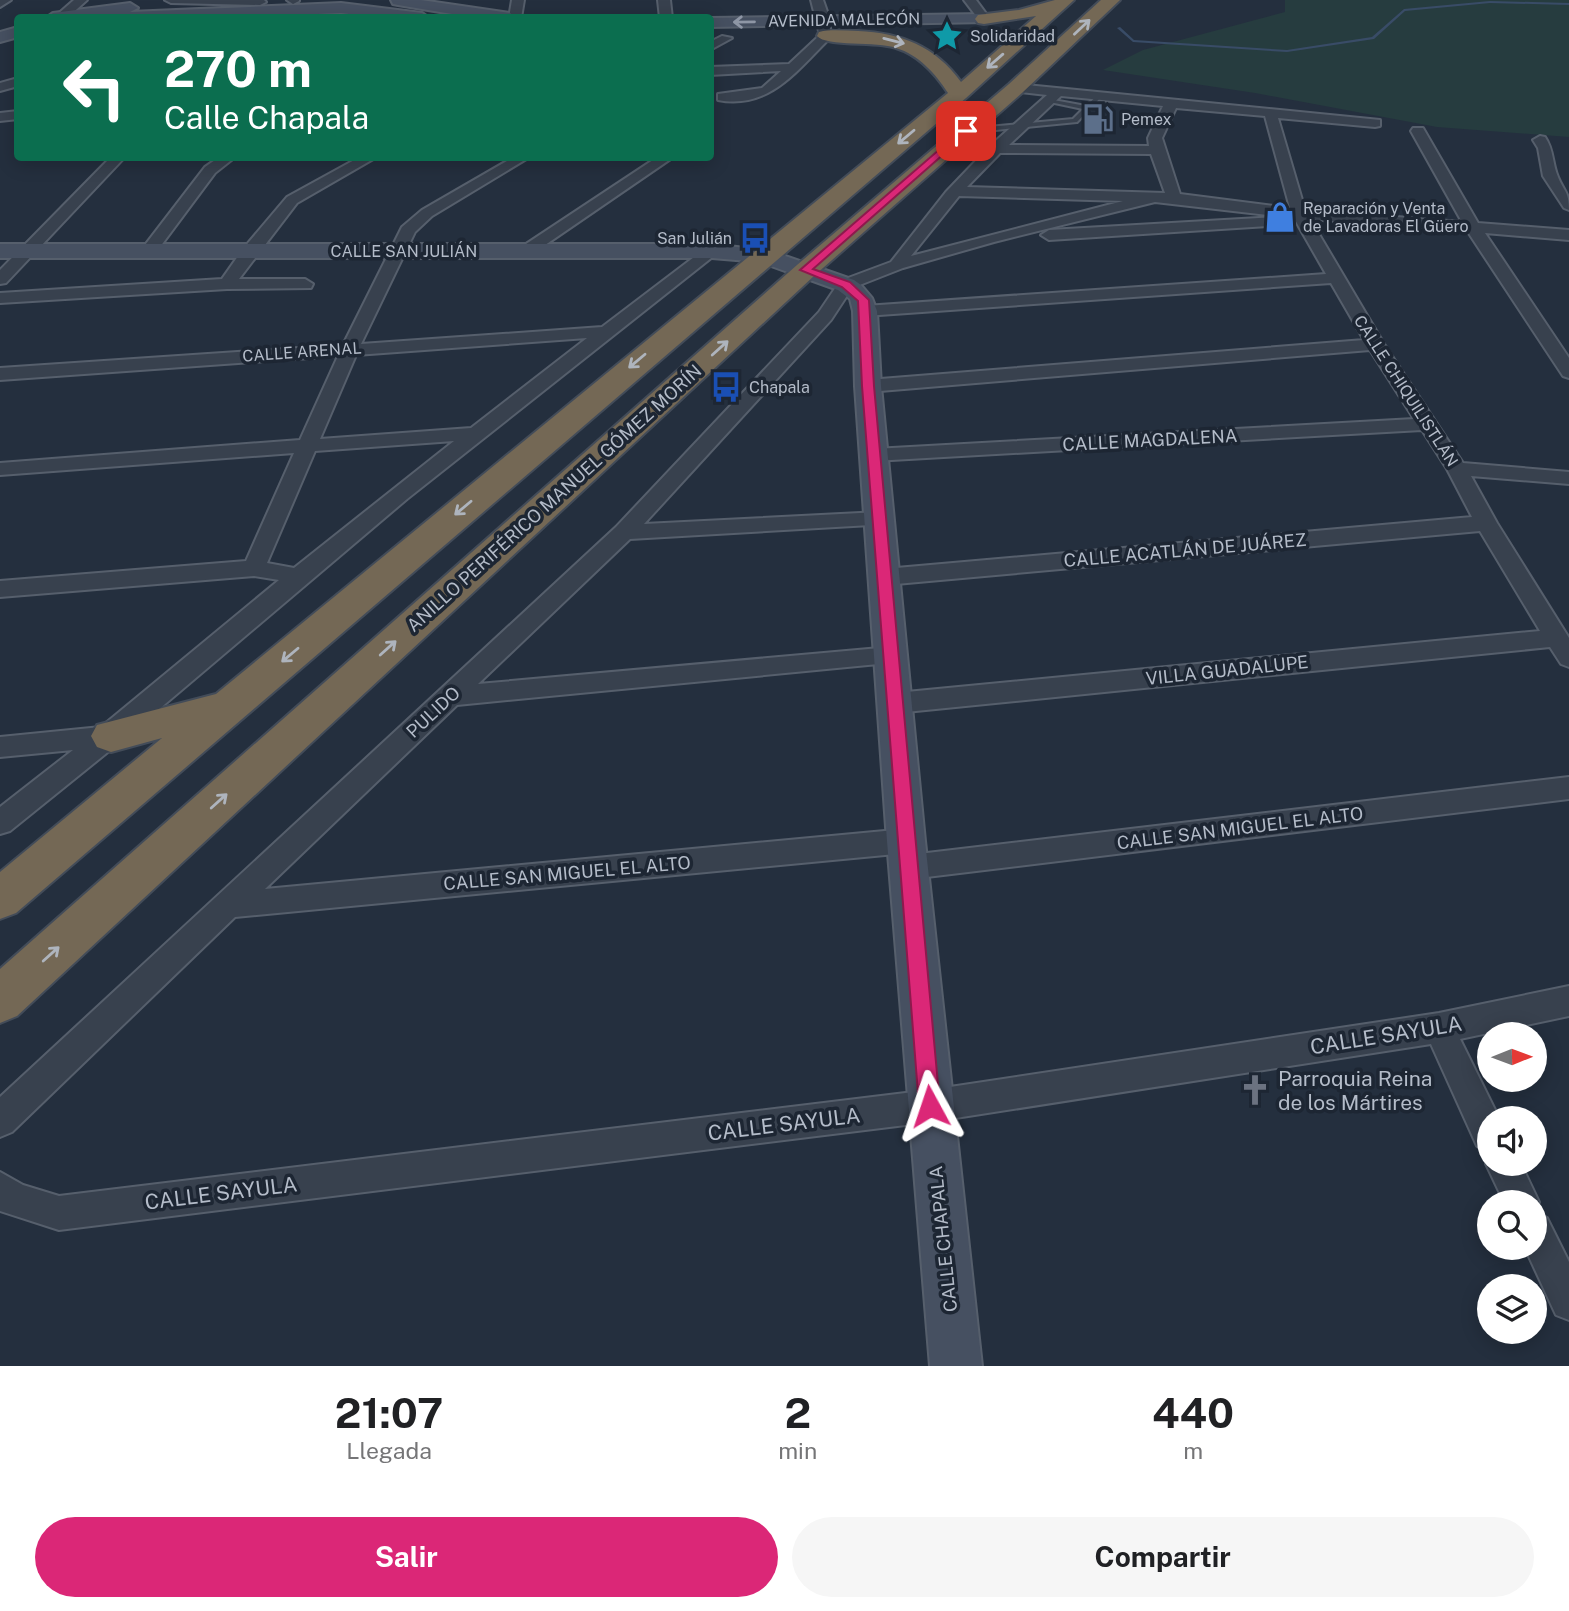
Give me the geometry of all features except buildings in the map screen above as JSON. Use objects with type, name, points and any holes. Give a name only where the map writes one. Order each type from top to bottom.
[{"type":"highway","name":"ANILLO PERIFÉRICO MANUEL GÓMEZ MORÍN","points":[[0,1000],[806,270],[1016,88],[1111,0]]},
{"type":"highway","name":"AVENIDA MALECÓN","points":[[984,19],[1019,15],[1062,3]]},
{"type":"highway","points":[[0,900],[958,94],[1062,3]]},
{"type":"highway","name":"AVENIDA MALECÓN","points":[[825,28],[883,38],[921,51],[948,76],[958,94]]},
{"type":"highway","points":[[111,736],[230,706]]},
{"type":"street","points":[[0,4],[5,0]]},
{"type":"street","points":[[61,14],[81,0]]},
{"type":"street","points":[[171,0],[260,2]]},
{"type":"street","points":[[79,14],[122,8],[307,0]]},
{"type":"street","points":[[373,0],[405,1],[487,14]]},
{"type":"street","points":[[723,97],[761,95],[795,67],[825,28],[817,0]]},
{"type":"street","points":[[970,0],[984,19]]},
{"type":"street","points":[[152,14],[341,8],[388,14]]},
{"type":"street","name":"AVENIDA MALECÓN","points":[[718,38],[825,28],[984,19]]},
{"type":"street","name":"AVENIDA MALECÓN","points":[[714,22],[825,28]]},
{"type":"street","points":[[714,71],[795,67]]},
{"type":"street","points":[[1016,88],[1053,96],[1099,96],[1172,102],[1375,123]]},
{"type":"street","points":[[856,298],[897,265],[916,235],[956,191],[995,149],[1053,96]]},
{"type":"street","points":[[1172,102],[1155,138],[1174,198]]},
{"type":"street","name":"CALLE CHIQUILISTLÁN","points":[[1270,112],[1301,217],[1375,344],[1457,469],[1486,523],[1563,648]]},
{"type":"street","points":[[1418,131],[1472,226],[1569,372]]},
{"type":"street","points":[[1540,140],[1545,148],[1549,176],[1569,205]]},
{"type":"street","points":[[995,149],[1157,150]]},
{"type":"street","points":[[0,279],[114,161]]},
{"type":"street","points":[[148,252],[209,170],[222,161]]},
{"type":"street","points":[[228,284],[249,252],[292,200],[363,161]]},
{"type":"street","points":[[254,568],[350,348],[408,230],[415,221],[516,161]]},
{"type":"street","points":[[526,251],[661,161]]},
{"type":"street","points":[[956,191],[1174,198],[1301,217],[1472,226],[1569,235]]},
{"type":"street","points":[[897,265],[988,239],[1153,198]]},
{"type":"street","points":[[988,239],[1301,217]]},
{"type":"street","name":"CALLE SAN JULIÁN","points":[[0,251],[712,251],[763,256],[806,270]]},
{"type":"street","points":[[0,823],[111,736],[298,576],[604,332],[712,251]]},
{"type":"street","points":[[806,270],[856,298],[1335,278]]},
{"type":"street","points":[[0,298],[228,284],[305,284]]},
{"type":"street","name":"CALLE CHAPALA","points":[[856,298],[868,386],[930,1106],[956,1366]]},
{"type":"street","name":"PULIDO","points":[[0,1120],[624,532],[825,316],[856,298]]},
{"type":"street","name":"CALLE ARENAL","points":[[0,373],[604,332]]},
{"type":"street","points":[[868,386],[1375,344]]},
{"type":"street","name":"CALLE MAGDALENA","points":[[874,455],[1426,424]]},
{"type":"street","points":[[0,469],[478,433]]},
{"type":"street","points":[[1457,469],[1569,478]]},
{"type":"street","points":[[624,532],[880,519]]},
{"type":"street","name":"CALLE ACATLÁN DE JUÁREZ","points":[[885,577],[1486,523]]},
{"type":"street","points":[[0,589],[254,568],[298,576]]},
{"type":"street","name":"VILLA GUADALUPE","points":[[896,703],[1563,648]]},
{"type":"street","points":[[451,696],[891,656]]},
{"type":"street","points":[[0,747],[111,736]]},
{"type":"street","name":"CALLE SAN MIGUEL EL ALTO","points":[[229,905],[908,854],[1569,788]]},
{"type":"street","name":"CALLE SAYULA","points":[[0,1189],[14,1200],[59,1213],[930,1106],[1439,1028],[1569,1001]]},
{"type":"street","points":[[1439,1028],[1477,1109]]},
{"type":"street","points":[[1547,1255],[1569,1302]]},
{"type":"lane","points":[[1053,96],[1089,108]]},
{"type":"lane","points":[[966,131],[1075,121],[1099,96]]},
{"type":"green space","points":[[1285,0],[1569,0],[1569,137],[1437,127],[1255,93],[1103,70],[1143,50],[1285,12]]},
{"type":"waterway","points":[[1119,28],[1133,41],[1287,51],[1373,38],[1404,10],[1490,2],[1569,4]]},
{"type":"place","name":"Solidaridad","points":[[947,36]]},
{"type":"place","name":"Pemex","points":[[1098,119]]},
{"type":"place","name":"Reparación y Venta de Lavadoras El Güero","points":[[1280,217]]},
{"type":"place","name":"San Julián","points":[[755,238]]},
{"type":"place","name":"Chapala","points":[[726,387]]},
{"type":"place","name":"Parroquia Reina de los Mártires","points":[[1255,1090]]},
{"type":"route","points":[[930,1106],[868,386],[864,300],[846,285],[806,270],[966,131]]}]
